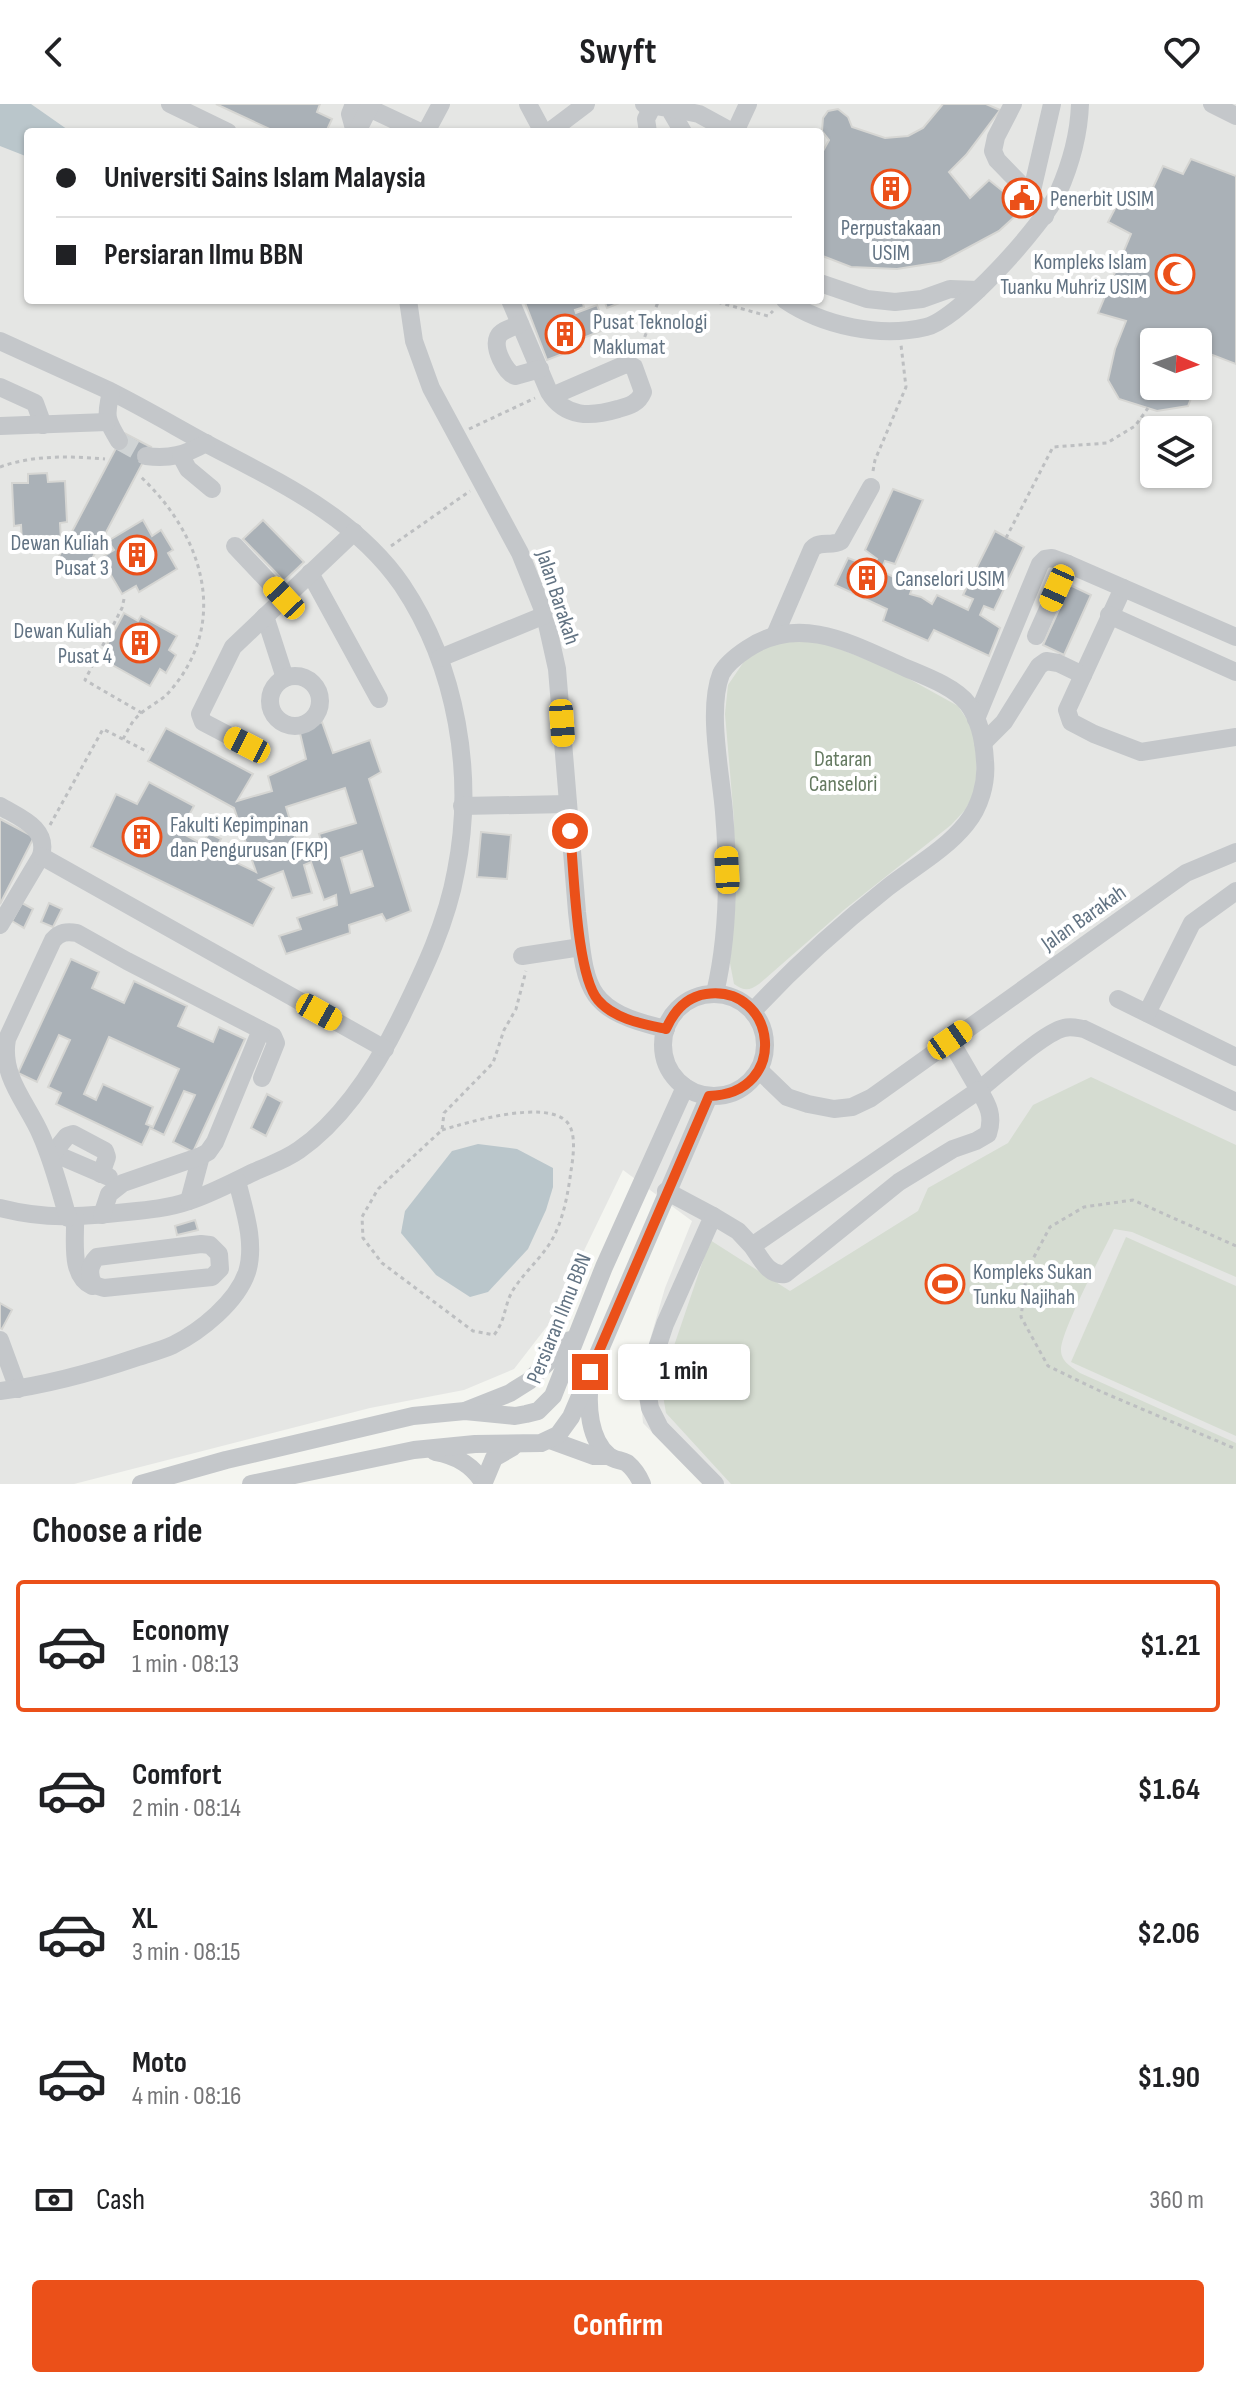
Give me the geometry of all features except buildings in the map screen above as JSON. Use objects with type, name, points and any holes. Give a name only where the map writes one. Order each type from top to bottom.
[{"type":"street","points":[[170,104],[220,128]]},
{"type":"street","points":[[426,128],[441,104]]},
{"type":"street","points":[[528,104],[541,128]]},
{"type":"street","points":[[554,128],[586,104]]},
{"type":"street","points":[[736,128],[748,104]]},
{"type":"street","points":[[1013,104],[996,137],[993,151],[997,160],[1031,195],[1045,216]]},
{"type":"street","points":[[1031,195],[1052,104]]},
{"type":"street","points":[[791,305],[822,320],[862,329],[928,327],[953,313],[1045,216],[1058,193],[1071,157],[1080,104]]},
{"type":"street","points":[[1212,104],[1236,116]]},
{"type":"street","points":[[357,128],[365,105],[414,128]]},
{"type":"street","points":[[658,106],[699,114],[726,128]]},
{"type":"street","points":[[646,128],[645,125],[658,106]]},
{"type":"street","points":[[658,106],[679,128]]},
{"type":"street","points":[[824,284],[867,299],[895,302],[922,299],[950,289],[978,290]]},
{"type":"street","name":"Jalan Barakah","points":[[409,304],[414,341],[431,388],[520,553],[545,615],[557,669],[581,947],[590,986],[599,1001],[612,1011],[637,1022],[666,1029]]},
{"type":"street","points":[[512,304],[551,394],[564,408],[585,415],[598,415],[635,404],[643,392],[634,367],[626,364],[551,394]]},
{"type":"street","points":[[520,324],[498,338],[506,370],[518,376],[540,369]]},
{"type":"street","points":[[0,341],[111,392],[308,498],[378,554],[415,607],[440,658],[460,736],[462,806],[456,872],[442,923],[417,984],[385,1049],[359,1089],[313,1138],[296,1152],[237,1181],[189,1201],[152,1210],[83,1217],[37,1215],[0,1208]]},
{"type":"street","points":[[0,387],[35,403],[43,425]]},
{"type":"street","points":[[111,392],[107,422],[119,441]]},
{"type":"street","points":[[0,426],[107,422]]},
{"type":"street","points":[[146,456],[181,456],[206,443]]},
{"type":"street","points":[[181,456],[188,469],[212,489]]},
{"type":"street","points":[[775,635],[812,549],[820,543],[841,541],[871,487]]},
{"type":"street","points":[[247,745],[206,724],[200,714],[233,647],[354,532]]},
{"type":"street","points":[[235,546],[284,598]]},
{"type":"street","points":[[976,719],[1040,564],[1048,558],[1235,634]]},
{"type":"street","points":[[1036,636],[1068,564]]},
{"type":"street","points":[[310,573],[379,699]]},
{"type":"street","points":[[1123,588],[1067,710],[1067,716],[1075,726],[1141,752],[1236,737]]},
{"type":"street","points":[[440,658],[545,615]]},
{"type":"street","points":[[1109,615],[1236,672]]},
{"type":"street","points":[[265,616],[285,678]]},
{"type":"street","points":[[715,993],[725,940],[727,870],[716,736],[716,702],[722,673],[735,657],[775,635],[814,634],[845,641],[950,690],[968,704],[983,743],[986,765],[983,789],[968,822],[945,845],[826,937],[753,1011]]},
{"type":"street","points":[[983,743],[1004,722],[1039,666],[1046,661],[1053,661],[1083,675]]},
{"type":"street","points":[[462,806],[568,804]]},
{"type":"street","points":[[0,806],[33,826],[42,848],[385,1049]]},
{"type":"street","points":[[0,925],[42,848]]},
{"type":"street","name":"Jalan Barakah","points":[[759,1070],[787,1097],[834,1109],[852,1107],[871,1098],[1186,873],[1236,852]]},
{"type":"street","points":[[1147,1013],[1192,923],[1236,891]]},
{"type":"street","points":[[97,1257],[86,1245],[83,1217],[36,1124],[18,1097],[5,1046],[58,934],[77,933],[273,1036],[276,1043],[262,1078]]},
{"type":"street","points":[[526,956],[581,947]]},
{"type":"street","points":[[715,993],[742,1001],[753,1011],[762,1024],[766,1040],[765,1056],[750,1082],[738,1091],[709,1096],[685,1087],[673,1076],[663,1045],[673,1014],[699,995],[715,993]]},
{"type":"street","points":[[1118,999],[1236,1057]]},
{"type":"street","points":[[752,1246],[979,1090],[1046,1037],[1063,1028],[1084,1029],[1235,1104]]},
{"type":"street","points":[[98,1288],[90,1272],[97,1257],[201,1244],[215,1249],[221,1261],[217,1274],[204,1279],[132,1287],[98,1288],[89,1285],[79,1276],[77,1268],[83,1217],[123,1183],[208,1152],[215,1142],[261,1030]]},
{"type":"street","points":[[666,1191],[738,1231],[770,1270],[778,1275],[785,1274],[899,1182],[953,1149],[988,1134],[990,1108],[950,1040]]},
{"type":"street","name":"Persiaran Ilmu BBN","points":[[141,1484],[226,1460],[413,1416],[465,1411],[515,1416],[538,1411],[553,1396],[576,1335],[685,1087]]},
{"type":"street","points":[[251,1484],[414,1450],[475,1444],[541,1443],[557,1435],[571,1417],[709,1096]]},
{"type":"street","points":[[52,1155],[112,1178],[118,1186]]},
{"type":"street","points":[[189,1201],[201,1156]]},
{"type":"street","points":[[0,1340],[9,1390],[115,1365],[172,1345],[211,1319],[240,1287],[250,1259],[247,1221],[237,1181]]},
{"type":"street","points":[[713,1216],[665,1324],[647,1378],[647,1390],[650,1408],[660,1428],[715,1484]]},
{"type":"street","points":[[465,1411],[510,1393],[529,1381],[576,1335]]},
{"type":"street","points":[[600,1349],[588,1396],[600,1452]]},
{"type":"street","points":[[557,1435],[629,1464],[642,1484]]},
{"type":"street","points":[[414,1450],[453,1456],[465,1463],[484,1483],[494,1458],[518,1445]]},
{"type":"path","points":[[634,367],[657,304]]},
{"type":"path","points":[[724,304],[768,316],[791,305]]},
{"type":"path","points":[[871,487],[875,460],[906,387],[899,330]]},
{"type":"path","points":[[455,435],[551,394]]},
{"type":"path","points":[[1006,538],[1053,447],[1107,443],[1135,426],[1148,408]]},
{"type":"path","points":[[0,467],[53,457],[105,459]]},
{"type":"path","points":[[123,739],[135,718],[169,694],[187,669],[200,637],[206,603],[199,567],[184,531],[154,489],[140,476]]},
{"type":"path","points":[[378,554],[483,482]]},
{"type":"path","points":[[124,599],[85,680],[142,713]]},
{"type":"path","points":[[42,848],[103,729],[148,752]]},
{"type":"path","points":[[442,1130],[522,1112],[550,1114],[566,1121],[571,1131],[573,1157],[567,1198],[553,1237],[512,1292],[503,1323],[494,1335],[473,1331],[382,1263],[363,1238],[362,1217],[378,1189],[442,1130],[444,1113],[493,1063],[504,1030],[516,1009],[526,956]]},
{"type":"path","points":[[1236,1246],[1133,1200],[1084,1207],[1050,1227],[1027,1270],[1021,1317],[1048,1366],[1236,1449]]},
{"type":"shaded area","points":[[0,104],[1236,104],[1236,1484],[702,1484],[643,1423],[639,1378],[665,1288],[692,1221],[623,1170],[548,1325],[514,1369],[464,1390],[370,1408],[74,1484],[0,1484]]},
{"type":"shaded area","points":[[0,104],[31,104],[65,128],[24,128],[24,155],[0,146]]},
{"type":"shaded area","points":[[478,1144],[517,1149],[553,1168],[553,1187],[528,1249],[488,1292],[470,1297],[436,1275],[401,1233],[405,1211],[452,1151]]},
{"type":"green space","name":"Dataran Canselori","points":[[807,636],[893,670],[958,706],[970,724],[977,746],[976,790],[965,810],[951,825],[845,909],[759,984],[744,989],[734,984],[729,958],[734,819],[725,714],[728,685],[743,663],[759,649]]},
{"type":"green space","name":"Kompleks Sukan Tunku Najihah","points":[[1091,1077],[1236,1145],[1236,1277],[1132,1232],[1114,1229],[1067,1327],[1061,1354],[1080,1373],[1236,1443],[1236,1484],[731,1484],[666,1413],[661,1384],[710,1240],[790,1291],[918,1211],[928,1188],[1008,1143],[1033,1105]]},
{"type":"green space","points":[[1126,1237],[1236,1286],[1236,1436],[1071,1362]]},
{"type":"tunnel","points":[[119,441],[146,456]]},
{"type":"place","name":"Perpustakaan USIM","points":[[891,189]]},
{"type":"place","name":"Penerbit USIM","points":[[1022,198]]},
{"type":"place","name":"Kompleks Islam Tuanku Muhriz USIM","points":[[1175,274]]},
{"type":"place","name":"Pusat Teknologi Maklumat","points":[[565,334]]},
{"type":"place","name":"Dewan Kuliah Pusat 3","points":[[137,555]]},
{"type":"place","name":"Canselori USIM","points":[[867,578]]},
{"type":"place","name":"Dewan Kuliah Pusat 4","points":[[140,643]]},
{"type":"place","name":"Fakulti Kepimpinan dan Pengurusan (FKP)","points":[[142,837]]},
{"type":"place","name":"Kompleks Sukan Tunku Najihah","points":[[945,1284]]},
{"type":"route","points":[[570,831],[581,947],[590,986],[599,1001],[612,1011],[637,1022],[666,1029],[673,1014],[684,1003],[699,995],[729,995],[753,1011],[762,1024],[766,1040],[765,1056],[750,1082],[738,1091],[709,1096],[590,1372]]}]
